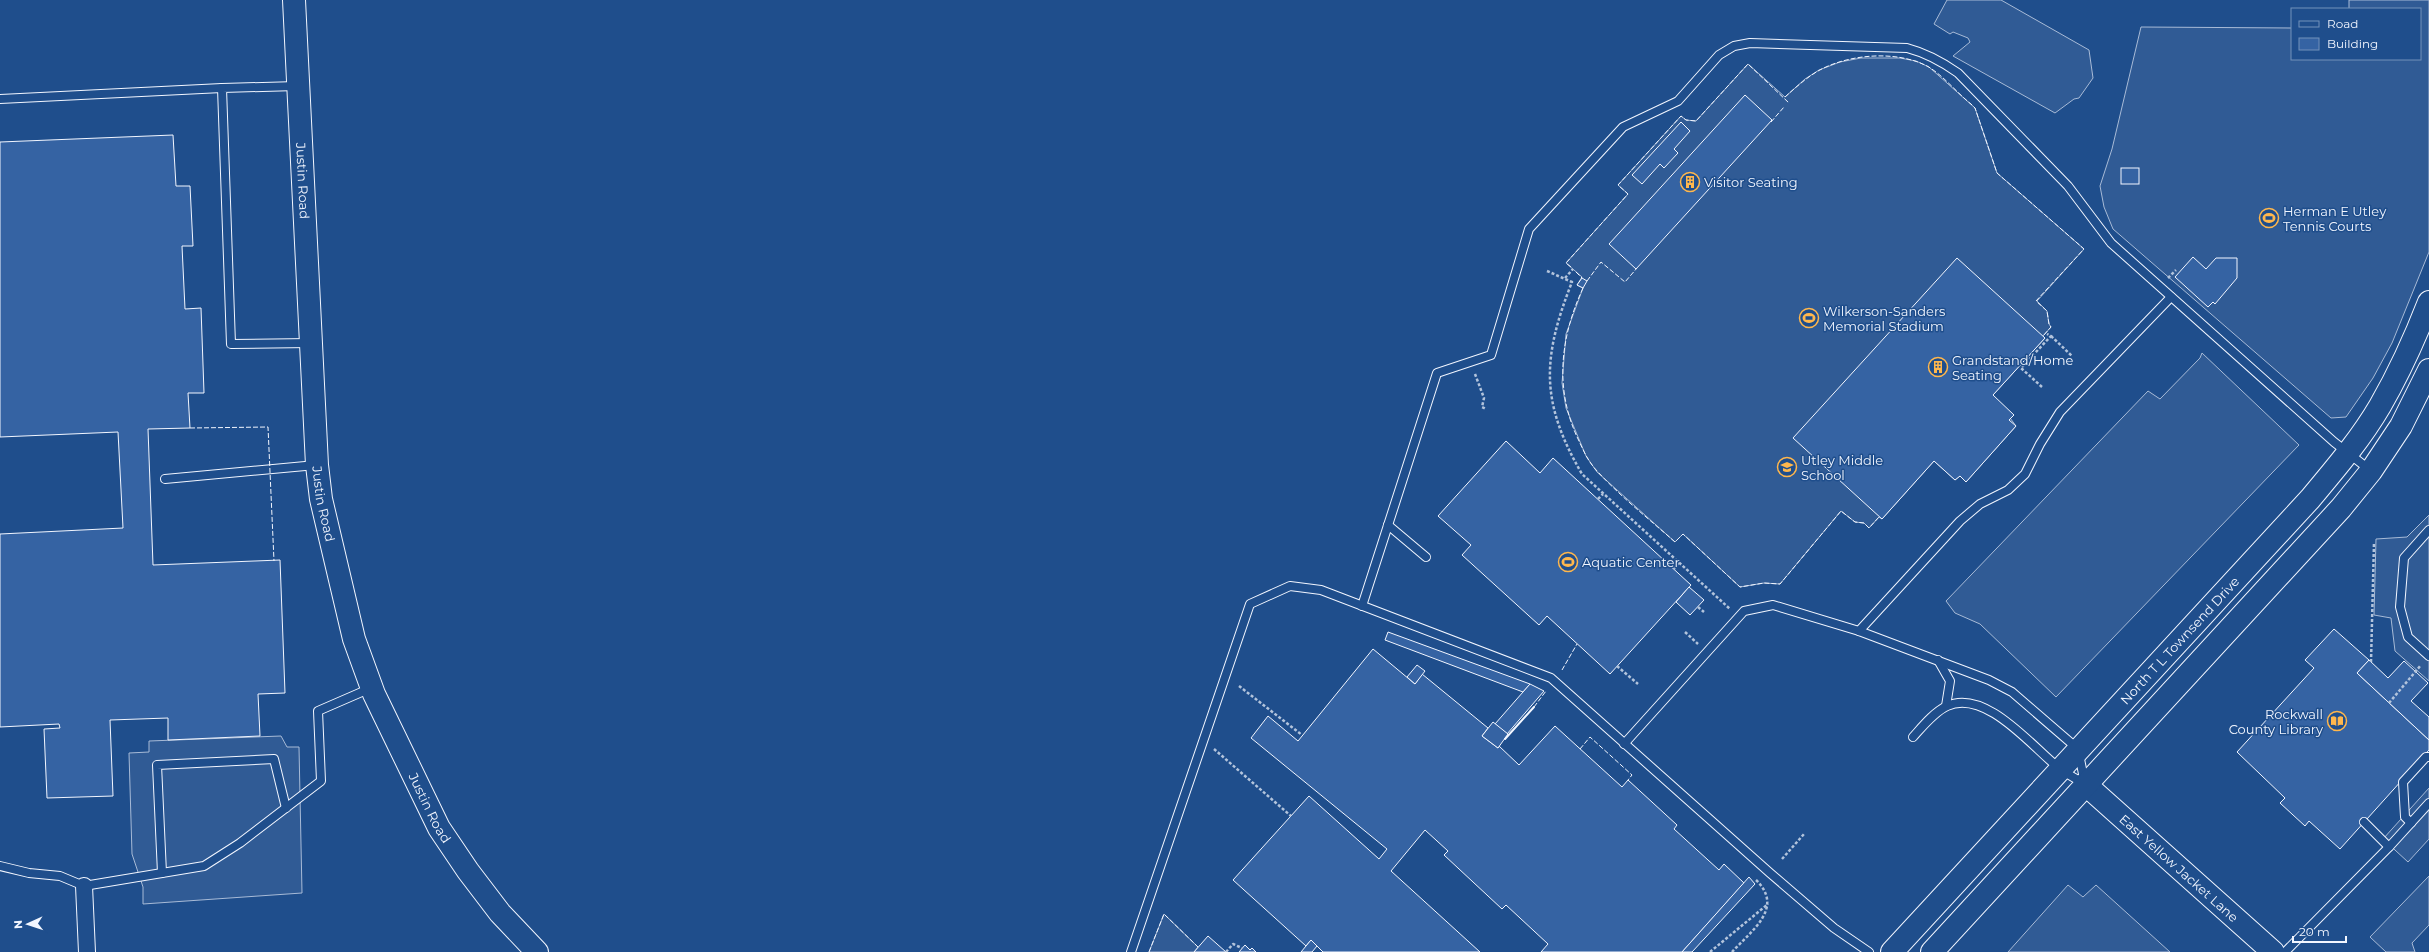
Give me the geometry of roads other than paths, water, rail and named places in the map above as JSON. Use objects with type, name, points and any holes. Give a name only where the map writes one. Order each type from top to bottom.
[{"type":"street","name":"Justin Road","points":[[294,0],[317,465],[320,499],[332,554],[354,639],[372,688],[439,828],[468,871],[500,913],[537,952]]},
{"type":"street","name":"North T L Townsend Drive","points":[[1897,950],[2078,749],[2310,499],[2348,453],[2379,407],[2403,361],[2429,302]]},
{"type":"street","points":[[1932,952],[2085,784],[2341,508],[2371,471],[2401,426],[2429,370]]},
{"type":"street","name":"East Yellow Jacket Lane","points":[[2085,784],[2273,952]]},
{"type":"street","points":[[84,886],[87,952]]},
{"type":"lane","points":[[1362,606],[1437,373],[1490,355],[1528,229],[1623,127],[1678,101],[1719,55],[1734,46],[1750,43],[1907,48],[1926,54],[1945,64],[1958,73],[2064,181],[2097,221],[2111,243],[2348,453],[2371,471]]},
{"type":"lane","points":[[0,99],[222,88],[298,86]]},
{"type":"lane","points":[[222,88],[231,344],[310,343]]},
{"type":"lane","points":[[1859,631],[1960,521],[1980,504],[2008,490],[2025,474],[2040,444],[2060,412],[2171,297]]},
{"type":"lane","points":[[164,479],[317,465]]},
{"type":"lane","points":[[1388,525],[1426,557]]},
{"type":"lane","points":[[2429,530],[2404,558],[2400,607],[2408,637],[2429,656]]},
{"type":"lane","points":[[1132,952],[1250,604],[1290,586],[1321,590],[1551,678],[1834,928],[1868,952]]},
{"type":"lane","points":[[1624,744],[1744,612],[1773,605],[1859,631],[1938,660],[1988,680],[2012,692],[2078,749],[2085,784]]},
{"type":"lane","points":[[1938,660],[1950,681],[1946,706]]},
{"type":"lane","points":[[0,866],[29,873],[60,876],[84,886],[204,866],[240,843],[321,781],[318,711],[372,688]]},
{"type":"lane","points":[[1914,737],[1946,706],[1960,703],[1990,712],[2015,728],[2060,769],[2085,784]]},
{"type":"lane","points":[[2411,823],[2405,817],[2403,782],[2426,758],[2429,757]]},
{"type":"lane","points":[[162,873],[157,765],[274,759],[286,808]]},
{"type":"lane","points":[[2285,952],[2389,847],[2429,803]]},
{"type":"lane","points":[[2364,822],[2389,847]]},
{"type":"place","name":"Visitor Seating","points":[[1690,182]]},
{"type":"place","name":"Herman E Utley Tennis Courts","points":[[2269,218]]},
{"type":"place","name":"Wilkerson-Sanders Memorial Stadium","points":[[1809,318]]},
{"type":"place","name":"Grandstand/Home Seating","points":[[1938,367]]},
{"type":"place","name":"Utley Middle School","points":[[1787,467]]},
{"type":"place","name":"Aquatic Center","points":[[1568,562]]},
{"type":"place","name":"Rockwall County Library","points":[[2337,721]]}]
